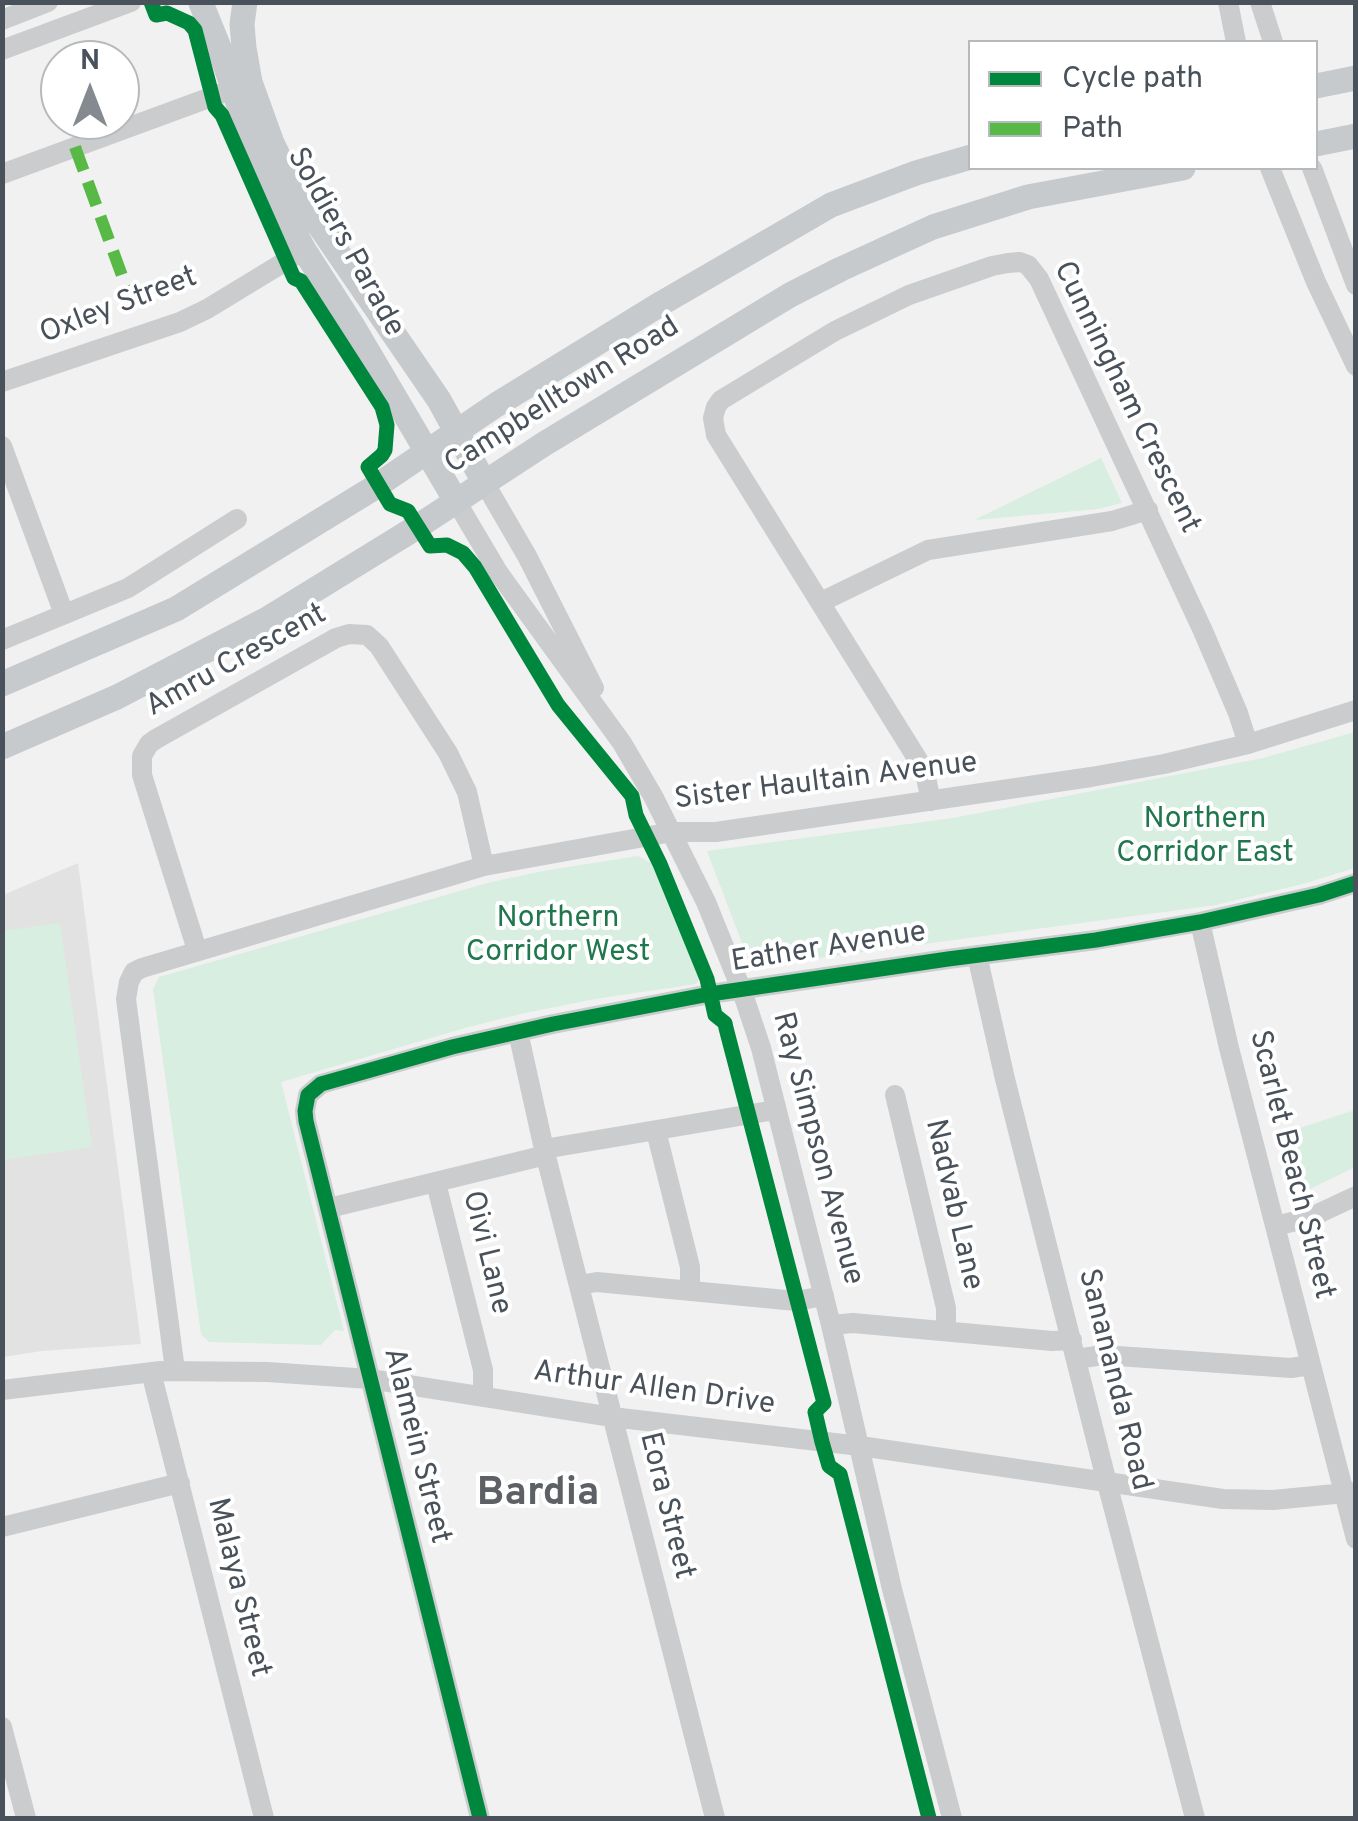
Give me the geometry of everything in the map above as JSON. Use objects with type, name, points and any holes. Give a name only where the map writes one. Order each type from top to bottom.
[{"type":"main road","points":[[201,2],[224,7],[242,2]]},
{"type":"main road","name":"Soldiers Parade","points":[[201,2],[251,142],[304,250],[456,501]]},
{"type":"main road","name":"Soldiers Parade","points":[[242,2],[250,82],[262,120],[295,190],[439,400],[484,482]]},
{"type":"main road","points":[[1318,86],[1356,78]]},
{"type":"main road","points":[[1318,144],[1356,136]]},
{"type":"main road","name":"Campbelltown Road","points":[[2,684],[176,609],[646,313],[831,206],[968,158]]},
{"type":"main road","points":[[281,162],[282,184],[311,232],[310,245],[304,250]]},
{"type":"main road","name":"Campbelltown Road","points":[[2,747],[117,698],[269,618],[790,295],[933,228],[1028,196],[1171,170]]},
{"type":"street","points":[[2,20],[48,2]]},
{"type":"street","points":[[2,50],[130,2]]},
{"type":"street","points":[[1228,2],[1236,40]]},
{"type":"street","points":[[1260,2],[1272,40]]},
{"type":"street","points":[[2,174],[233,89]]},
{"type":"street","points":[[1271,170],[1316,282],[1356,366]]},
{"type":"street","points":[[1313,170],[1356,285]]},
{"type":"street","name":"Oxley Street","points":[[2,382],[180,322],[207,310],[304,250]]},
{"type":"street","name":"Cunningham Crescent","points":[[931,801],[918,760],[716,435],[714,418],[721,400],[835,331],[909,295],[992,266],[1020,262],[1034,270],[1203,631],[1248,744]]},
{"type":"street","points":[[2,446],[64,614]]},
{"type":"street","points":[[484,482],[527,556],[622,743]]},
{"type":"street","name":"Ray Simpson Avenue","points":[[456,501],[498,572],[622,743],[706,902],[742,991],[761,1048],[824,1296],[892,1589],[952,1818]]},
{"type":"street","points":[[821,602],[938,547],[1112,521],[1148,510]]},
{"type":"street","points":[[2,640],[128,588],[237,519]]},
{"type":"street","name":"Amru Crescent","points":[[197,950],[142,775],[142,756],[156,739],[349,634],[367,635],[380,646],[448,753],[467,792],[484,866]]},
{"type":"street","name":"Sister Haultain Avenue","points":[[175,1370],[126,999],[134,972],[484,866],[672,832],[716,832],[1092,778],[1248,744],[1356,710]]},
{"type":"street","name":"Eather Avenue","points":[[315,1088],[452,1047],[710,994],[1096,940],[1200,922],[1356,883]]},
{"type":"street","name":"Scarlet Beach Street","points":[[1200,922],[1310,1365],[1350,1493],[1356,1540]]},
{"type":"street","name":"Sanananda Road","points":[[976,955],[1195,1818]]},
{"type":"street","name":"Eora Street","points":[[518,1032],[715,1818]]},
{"type":"street","name":"Alamein Street","points":[[315,1088],[306,1102],[306,1120],[480,1818]]},
{"type":"street","name":"Nadvab Lane","points":[[895,1095],[946,1308],[946,1330]]},
{"type":"street","points":[[328,1208],[545,1152],[776,1110]]},
{"type":"street","points":[[656,1131],[690,1267],[690,1289]]},
{"type":"street","name":"Oivi Lane","points":[[436,1183],[484,1370],[484,1396]]},
{"type":"street","points":[[1275,1226],[1309,1218],[1356,1196]]},
{"type":"street","points":[[579,1285],[597,1282],[796,1300],[824,1296]]},
{"type":"street","points":[[831,1325],[853,1323],[1052,1341],[1103,1355],[1291,1368],[1310,1365]]},
{"type":"street","name":"Arthur Allen Drive","points":[[2,1390],[175,1370],[370,1379],[612,1417],[860,1446],[1223,1498],[1273,1500],[1350,1493]]},
{"type":"street","name":"Malaya Street","points":[[150,1372],[264,1818]]},
{"type":"street","points":[[2,1527],[180,1482]]},
{"type":"street","points":[[2,1727],[9,1778],[26,1818]]},
{"type":"shaded area","points":[[78,863],[141,1344],[3,1357],[3,895]]},
{"type":"green space","points":[[1101,458],[1122,503],[1098,509],[974,520]]},
{"type":"green space","name":"Northern Corridor East","points":[[1355,732],[1355,868],[1216,905],[751,967],[707,851],[953,818],[1263,758]]},
{"type":"green space","name":"Northern Corridor West","points":[[638,856],[653,864],[702,974],[696,984],[525,1013],[281,1082],[344,1331],[335,1330],[321,1345],[209,1342],[201,1334],[153,989],[159,977],[491,882]]},
{"type":"green space","points":[[60,923],[92,1147],[3,1160],[3,931]]},
{"type":"green space","points":[[1355,1110],[1355,1167],[1310,1189],[1295,1186],[1281,1134]]},
{"type":"marked path","points":[[75,147],[128,292]]},
{"type":"cycle path","points":[[151,2],[156,15],[167,13],[195,30],[215,107],[294,278],[301,281],[382,407],[387,425],[385,450],[368,467],[390,504],[408,511],[430,546],[447,545],[463,553],[475,567],[558,705],[632,796],[636,815],[707,979],[715,1015],[725,1023],[824,1403],[815,1412],[822,1442],[829,1466],[840,1474],[929,1818]]},
{"type":"cycle path","points":[[480,1818],[306,1121],[308,1095],[321,1084],[452,1047],[553,1024],[710,994],[1200,922],[1356,883]]},
{"type":"district","name":"Bardia","points":[[538,1496]]}]
